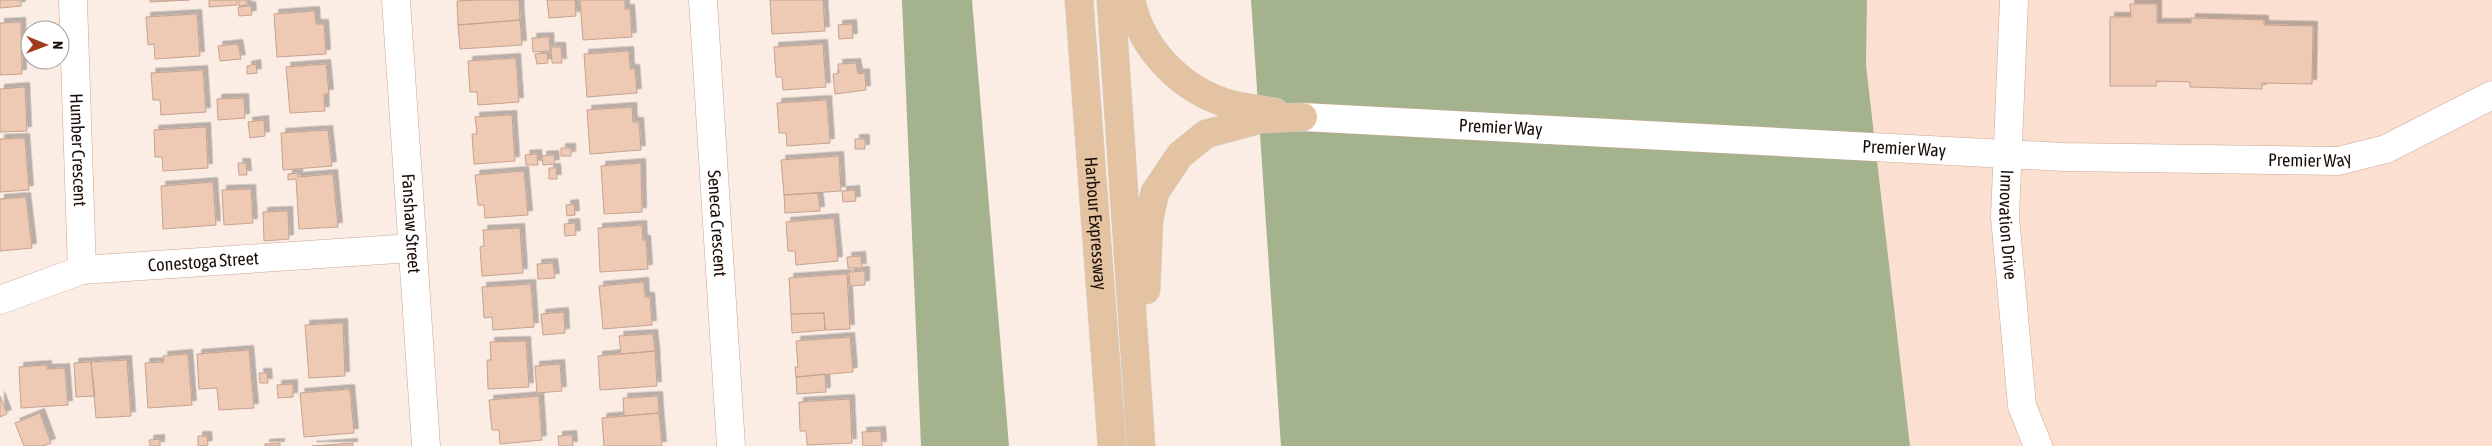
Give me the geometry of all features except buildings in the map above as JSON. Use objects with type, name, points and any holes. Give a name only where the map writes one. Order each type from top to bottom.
[{"type":"main road","name":"Harbour Expressway","points":[[1078,0],[1112,446]]},
{"type":"main road","name":"Harbour Expressway","points":[[1112,0],[1141,444]]},
{"type":"main road","points":[[1131,0],[1134,13],[1147,43],[1170,70],[1205,93],[1232,105],[1303,117]]},
{"type":"main road","points":[[1141,444],[1149,220],[1155,192],[1180,155],[1206,134],[1261,119],[1303,117]]},
{"type":"street","name":"Humber Crescent","points":[[73,0],[82,270]]},
{"type":"street","name":"Fanshaw Street","points":[[396,0],[426,446]]},
{"type":"street","name":"Seneca Crescent","points":[[703,0],[731,446]]},
{"type":"street","name":"Innovation Drive","points":[[2014,0],[2005,217],[2022,406],[2038,446]]},
{"type":"street","name":"Premier Way","points":[[1303,117],[2064,157],[2338,161],[2386,149],[2492,95]]},
{"type":"street","name":"Conestoga Street","points":[[0,300],[82,270],[412,248]]},
{"type":"shaded area","points":[[1867,0],[2492,0],[2492,446],[1910,446],[1866,65]]},
{"type":"green space","points":[[902,0],[972,0],[1009,446],[921,446]]},
{"type":"green space","points":[[1251,0],[1867,0],[1866,65],[1910,446],[1281,446]]}]
